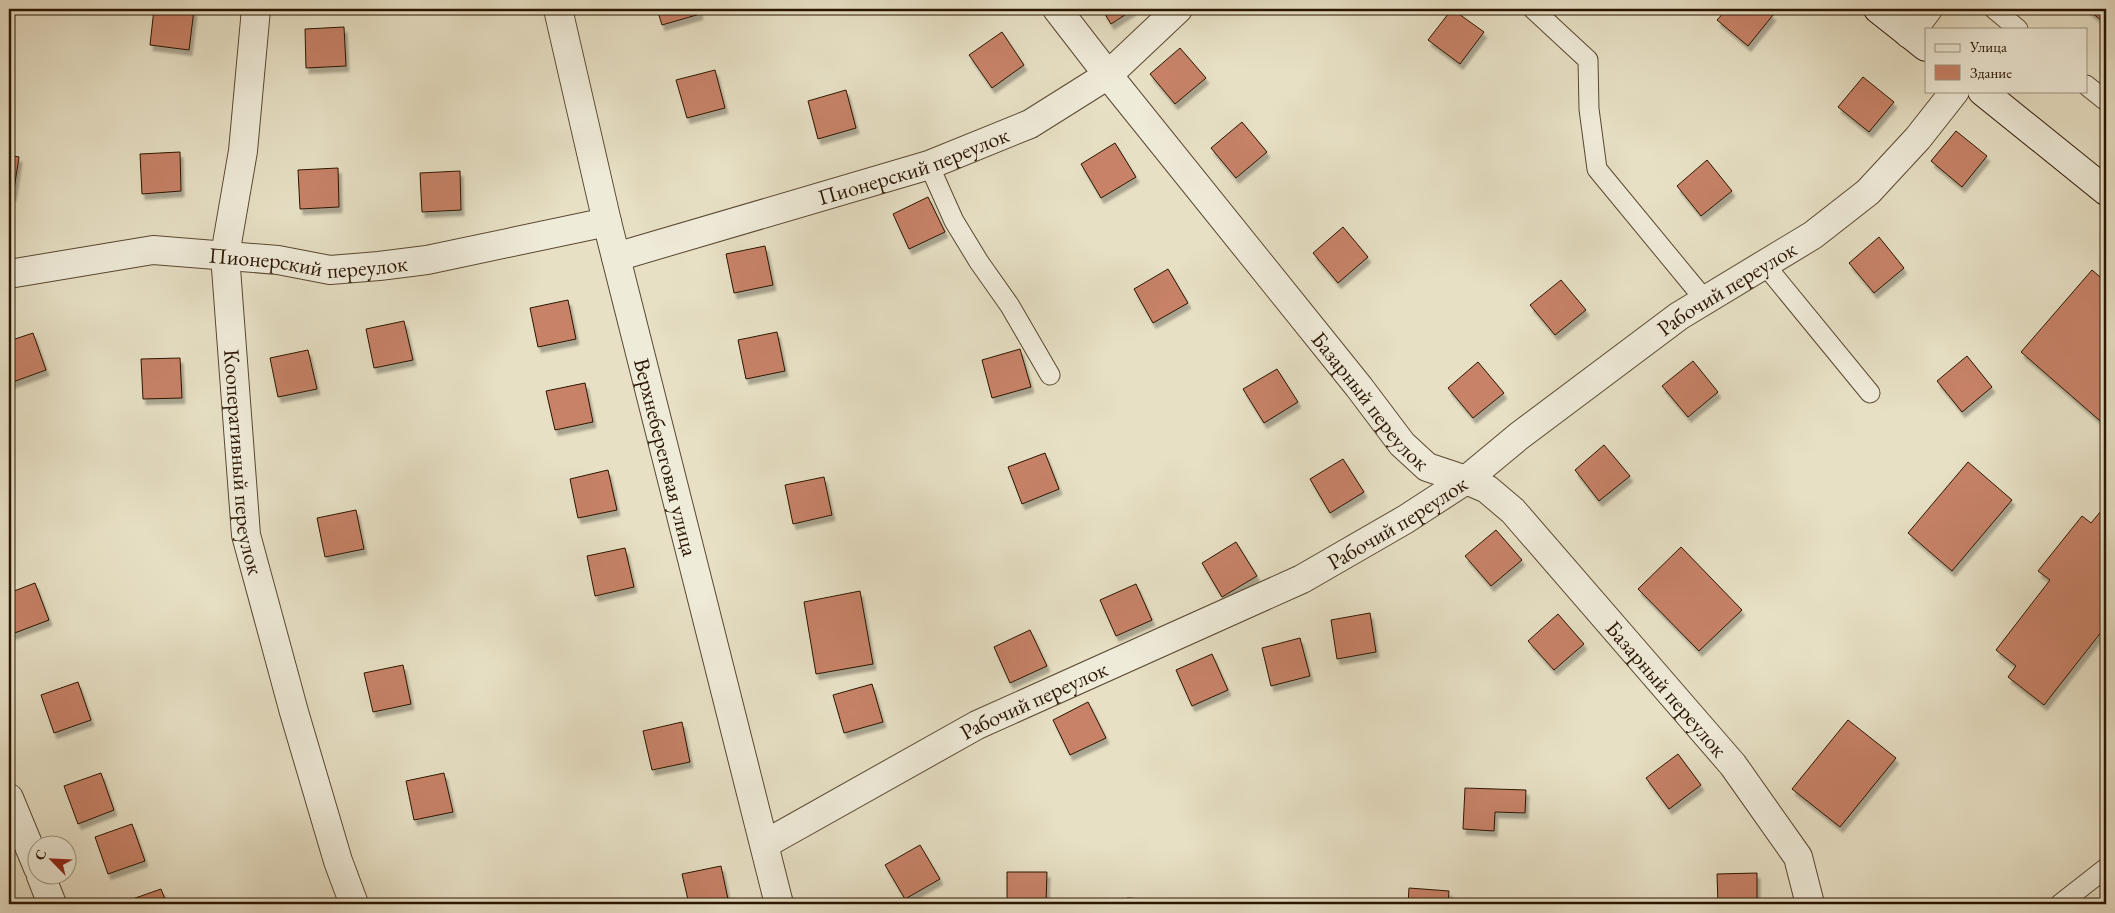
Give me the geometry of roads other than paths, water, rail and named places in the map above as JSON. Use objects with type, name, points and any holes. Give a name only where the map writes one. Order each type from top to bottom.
[{"type":"street","name":"Кооперативный переулок","points":[[256,9],[243,151],[225,255],[246,535],[338,861],[354,904]]},
{"type":"street","name":"Верхнебереговая улица","points":[[558,9],[607,222],[779,904]]},
{"type":"street","name":"Базарный переулок","points":[[1058,9],[1108,76],[1359,387],[1402,444],[1427,467],[1487,489],[1513,511],[1733,765],[1798,857],[1810,904]]},
{"type":"street","name":"Пионерский переулок","points":[[616,257],[929,166],[1030,124],[1108,76],[1178,9]]},
{"type":"street","points":[[1878,9],[1918,40],[1928,9]]},
{"type":"street","name":"Рабочий переулок","points":[[765,844],[977,725],[1302,579],[1406,519],[1466,480],[1519,436],[1679,316],[1813,235],[1868,192],[1918,138],[1954,92]]},
{"type":"street","points":[[1983,92],[2106,191]]},
{"type":"street","name":"Пионерский переулок","points":[[9,274],[153,250],[278,260],[330,270],[379,266],[427,260],[607,222]]},
{"type":"street","points":[[9,798],[28,844]]},
{"type":"street","points":[[44,886],[52,904]]},
{"type":"lane","points":[[1532,9],[1588,60],[1588,109],[1597,169],[1705,300]]},
{"type":"lane","points":[[1994,9],[2017,28]]},
{"type":"lane","points":[[2088,86],[2106,101]]},
{"type":"lane","points":[[929,166],[954,221],[979,262],[1010,306],[1050,375]]},
{"type":"lane","points":[[1764,265],[1870,392]]},
{"type":"lane","points":[[2060,904],[2106,868]]}]
